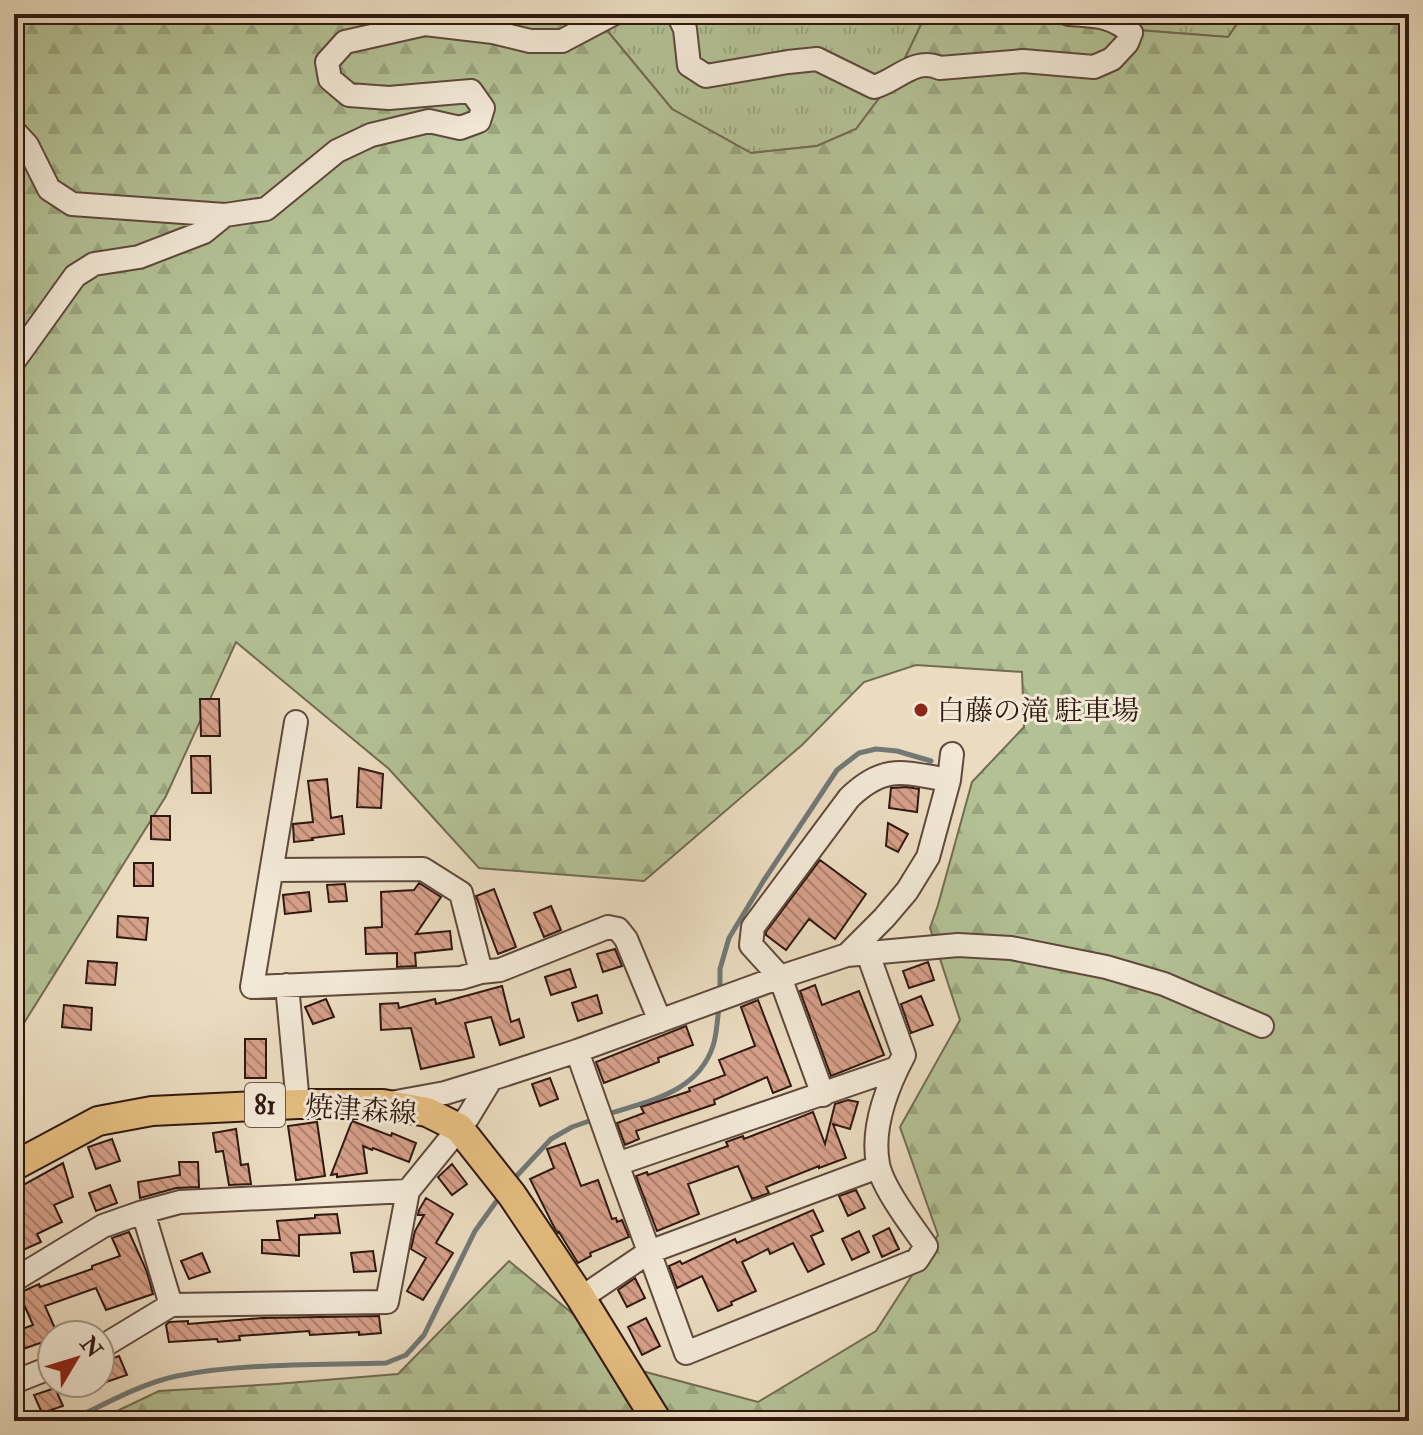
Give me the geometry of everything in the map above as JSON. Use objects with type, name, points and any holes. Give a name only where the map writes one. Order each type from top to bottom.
[{"type":"main road","name":"焼津森線","points":[[14,1166],[98,1121],[152,1111],[298,1104],[383,1104],[427,1112],[459,1128],[505,1187],[581,1298],[657,1421]]},
{"type":"street","points":[[14,131],[27,145],[49,189],[72,204],[225,215],[266,209],[337,151],[371,135],[429,121],[460,128],[479,121],[483,108],[471,91],[389,98],[349,95],[330,79],[327,62],[345,42],[425,24],[493,32],[530,41],[562,41],[613,14]]},
{"type":"street","points":[[678,14],[685,29],[689,65],[706,76],[817,59],[874,87],[914,66],[930,64],[940,68],[1023,61],[1094,67],[1112,59],[1127,43],[1131,33],[1119,21],[1069,14]]},
{"type":"street","points":[[14,361],[75,276],[94,264],[139,257],[204,232],[225,215]]},
{"type":"street","points":[[296,722],[252,987],[461,978],[500,970],[608,927],[618,929],[626,939],[660,1021]]},
{"type":"street","points":[[858,954],[907,891],[928,857],[949,780],[952,754]]},
{"type":"street","points":[[823,1095],[780,977],[751,945],[753,927],[849,798],[859,789],[896,771],[949,780]]},
{"type":"street","points":[[272,870],[423,869],[461,893],[481,972]]},
{"type":"street","points":[[383,1104],[445,1093],[491,1079],[780,977],[858,954],[958,945],[1011,948],[1106,967],[1164,984],[1262,1026]]},
{"type":"street","points":[[577,1051],[686,1353],[917,1260],[926,1246],[897,1206],[878,1167],[877,1123],[904,1055],[858,954]]},
{"type":"street","points":[[287,985],[298,1104]]},
{"type":"street","points":[[617,1164],[897,1068]]},
{"type":"street","points":[[116,1338],[171,1305],[387,1302],[408,1191],[459,1128],[491,1079]]},
{"type":"street","points":[[581,1298],[649,1252],[878,1167]]},
{"type":"street","points":[[14,1280],[103,1226],[180,1202],[408,1191]]},
{"type":"street","points":[[143,1212],[171,1305]]},
{"type":"street","points":[[14,1382],[36,1373]]},
{"type":"green space","points":[[14,14],[586,14],[605,28],[672,109],[751,153],[817,146],[856,129],[898,73],[926,14],[1228,37],[1244,14],[1409,14],[1409,1421],[96,1421],[159,1391],[398,1374],[509,1261],[642,1371],[758,1402],[876,1331],[938,1235],[900,1127],[960,1020],[930,928],[972,782],[1024,727],[1022,672],[916,665],[864,682],[802,745],[644,881],[479,868],[389,769],[236,642],[166,796],[14,1039]]},
{"type":"green space","points":[[586,14],[926,14],[898,73],[856,129],[817,146],[751,153],[672,109],[605,28]]},
{"type":"green space","points":[[935,14],[1244,14],[1228,37]]},
{"type":"building","points":[[200,699],[219,699],[220,736],[201,736]]},
{"type":"building","points":[[191,756],[210,756],[211,793],[192,793]]},
{"type":"building","points":[[359,768],[383,774],[381,808],[357,807]]},
{"type":"building","points":[[327,779],[331,818],[342,816],[344,834],[294,842],[293,824],[313,822],[308,781]]},
{"type":"building","points":[[891,788],[919,789],[917,812],[889,808]]},
{"type":"building","points":[[151,816],[170,816],[170,840],[151,839]]},
{"type":"building","points":[[888,823],[908,834],[898,852],[886,846]]},
{"type":"building","points":[[820,860],[866,894],[835,939],[809,919],[786,950],[766,932]]},
{"type":"building","points":[[134,863],[153,863],[153,886],[134,886]]},
{"type":"building","points":[[419,883],[441,897],[416,934],[450,931],[452,949],[415,953],[416,966],[397,967],[397,953],[366,954],[365,928],[382,927],[381,892],[414,890]]},
{"type":"building","points":[[345,884],[347,901],[329,902],[327,885]]},
{"type":"building","points":[[494,889],[516,947],[498,954],[476,896]]},
{"type":"building","points":[[309,892],[311,911],[285,914],[283,895]]},
{"type":"building","points":[[551,906],[561,930],[544,937],[534,913]]},
{"type":"building","points":[[118,916],[148,918],[146,940],[117,937]]},
{"type":"building","points":[[615,949],[622,966],[603,972],[597,954]]},
{"type":"building","points":[[88,961],[117,963],[115,985],[86,983]]},
{"type":"building","points":[[928,962],[934,980],[909,988],[903,971]]},
{"type":"building","points":[[570,969],[576,987],[551,995],[545,977]]},
{"type":"building","points":[[815,985],[822,1005],[859,991],[884,1055],[831,1076],[800,991]]},
{"type":"building","points":[[502,986],[511,1022],[519,1019],[524,1037],[500,1045],[491,1017],[465,1023],[474,1057],[421,1069],[411,1028],[381,1030],[380,1004],[398,1003],[399,1008],[435,999],[436,1004]]},
{"type":"building","points":[[597,995],[602,1013],[578,1021],[572,1003]]},
{"type":"building","points":[[921,996],[933,1025],[911,1033],[901,1004]]},
{"type":"building","points":[[326,999],[334,1017],[313,1024],[305,1007]]},
{"type":"building","points":[[758,1000],[791,1086],[773,1093],[767,1077],[714,1100],[715,1104],[636,1131],[639,1139],[625,1145],[617,1123],[644,1113],[641,1107],[690,1091],[689,1088],[725,1075],[719,1060],[755,1046],[741,1007]]},
{"type":"building","points":[[64,1005],[92,1008],[91,1030],[62,1027]]},
{"type":"building","points":[[686,1026],[693,1045],[604,1083],[596,1062]]},
{"type":"building","points":[[245,1039],[266,1039],[266,1078],[245,1078]]},
{"type":"building","points":[[550,1078],[558,1099],[540,1106],[532,1084]]},
{"type":"building","points":[[848,1100],[858,1102],[850,1129],[833,1124],[846,1158],[766,1187],[769,1193],[752,1199],[738,1166],[688,1184],[699,1214],[657,1231],[636,1176],[647,1172],[648,1175],[728,1146],[726,1142],[743,1136],[744,1139],[813,1112],[825,1144],[835,1104]]},
{"type":"building","points":[[352,1121],[416,1143],[409,1162],[363,1146],[367,1173],[331,1175]]},
{"type":"building","points":[[317,1122],[325,1176],[296,1180],[288,1126]]},
{"type":"building","points":[[236,1129],[241,1165],[248,1164],[251,1184],[229,1185],[223,1151],[216,1152],[213,1133]]},
{"type":"building","points":[[112,1139],[120,1161],[96,1169],[88,1147]]},
{"type":"building","points":[[565,1143],[581,1186],[598,1180],[612,1219],[616,1218],[617,1222],[622,1220],[629,1237],[590,1253],[591,1256],[578,1263],[555,1229],[530,1179],[554,1168],[547,1149]]},
{"type":"building","points":[[179,1162],[198,1162],[199,1187],[176,1188],[140,1198],[138,1182],[180,1175]]},
{"type":"building","points":[[63,1163],[73,1197],[54,1205],[62,1222],[37,1234],[41,1242],[23,1250],[14,1229],[19,1226],[14,1216],[14,1190]]},
{"type":"building","points":[[452,1164],[467,1184],[452,1195],[438,1177]]},
{"type":"building","points":[[110,1185],[117,1203],[96,1211],[89,1193]]},
{"type":"building","points":[[856,1190],[865,1208],[848,1216],[839,1196]]},
{"type":"building","points":[[426,1198],[453,1214],[436,1243],[453,1253],[423,1300],[407,1291],[426,1258],[411,1249],[415,1231],[424,1215],[418,1215],[419,1210]]},
{"type":"building","points":[[813,1210],[823,1231],[811,1236],[824,1264],[808,1272],[793,1243],[770,1254],[768,1249],[742,1262],[756,1291],[718,1311],[702,1276],[677,1288],[669,1266],[680,1261],[682,1264],[735,1239],[737,1243]]},
{"type":"building","points":[[337,1214],[340,1233],[299,1235],[299,1256],[262,1253],[262,1240],[280,1240],[277,1221]]},
{"type":"building","points":[[889,1228],[899,1249],[882,1257],[873,1236]]},
{"type":"building","points":[[859,1231],[869,1252],[852,1260],[842,1239]]},
{"type":"building","points":[[129,1232],[153,1294],[106,1310],[96,1288],[45,1306],[51,1319],[36,1319],[36,1344],[14,1352],[14,1332],[33,1325],[19,1293],[92,1269],[92,1266],[120,1256],[112,1238]]},
{"type":"building","points":[[373,1251],[376,1271],[354,1272],[351,1253]]},
{"type":"building","points":[[202,1253],[210,1272],[189,1279],[181,1261]]},
{"type":"building","points":[[635,1278],[645,1298],[627,1307],[618,1290]]},
{"type":"building","points":[[379,1316],[381,1333],[310,1335],[309,1331],[239,1336],[240,1340],[218,1342],[217,1339],[169,1342],[166,1325],[169,1322],[188,1321],[188,1324],[262,1318]]},
{"type":"building","points":[[646,1318],[660,1346],[642,1355],[628,1327]]},
{"type":"building","points":[[119,1356],[127,1375],[116,1379],[116,1357]]},
{"type":"building","points":[[34,1395],[36,1399],[60,1399],[63,1406],[42,1413]]},
{"type":"waterway","points":[[720,994],[720,969],[729,938],[837,770],[859,753],[876,749],[897,751],[931,761]]},
{"type":"waterway","points":[[605,1115],[669,1093],[695,1075],[713,1046],[719,1008]]},
{"type":"waterway","points":[[512,1181],[551,1139],[595,1119]]},
{"type":"waterway","points":[[69,1421],[135,1390],[177,1376],[254,1367],[386,1363],[406,1355],[424,1335],[475,1231],[501,1195]]},
{"type":"place","name":"白藤の滝 駐車場","points":[[921,710]]}]
